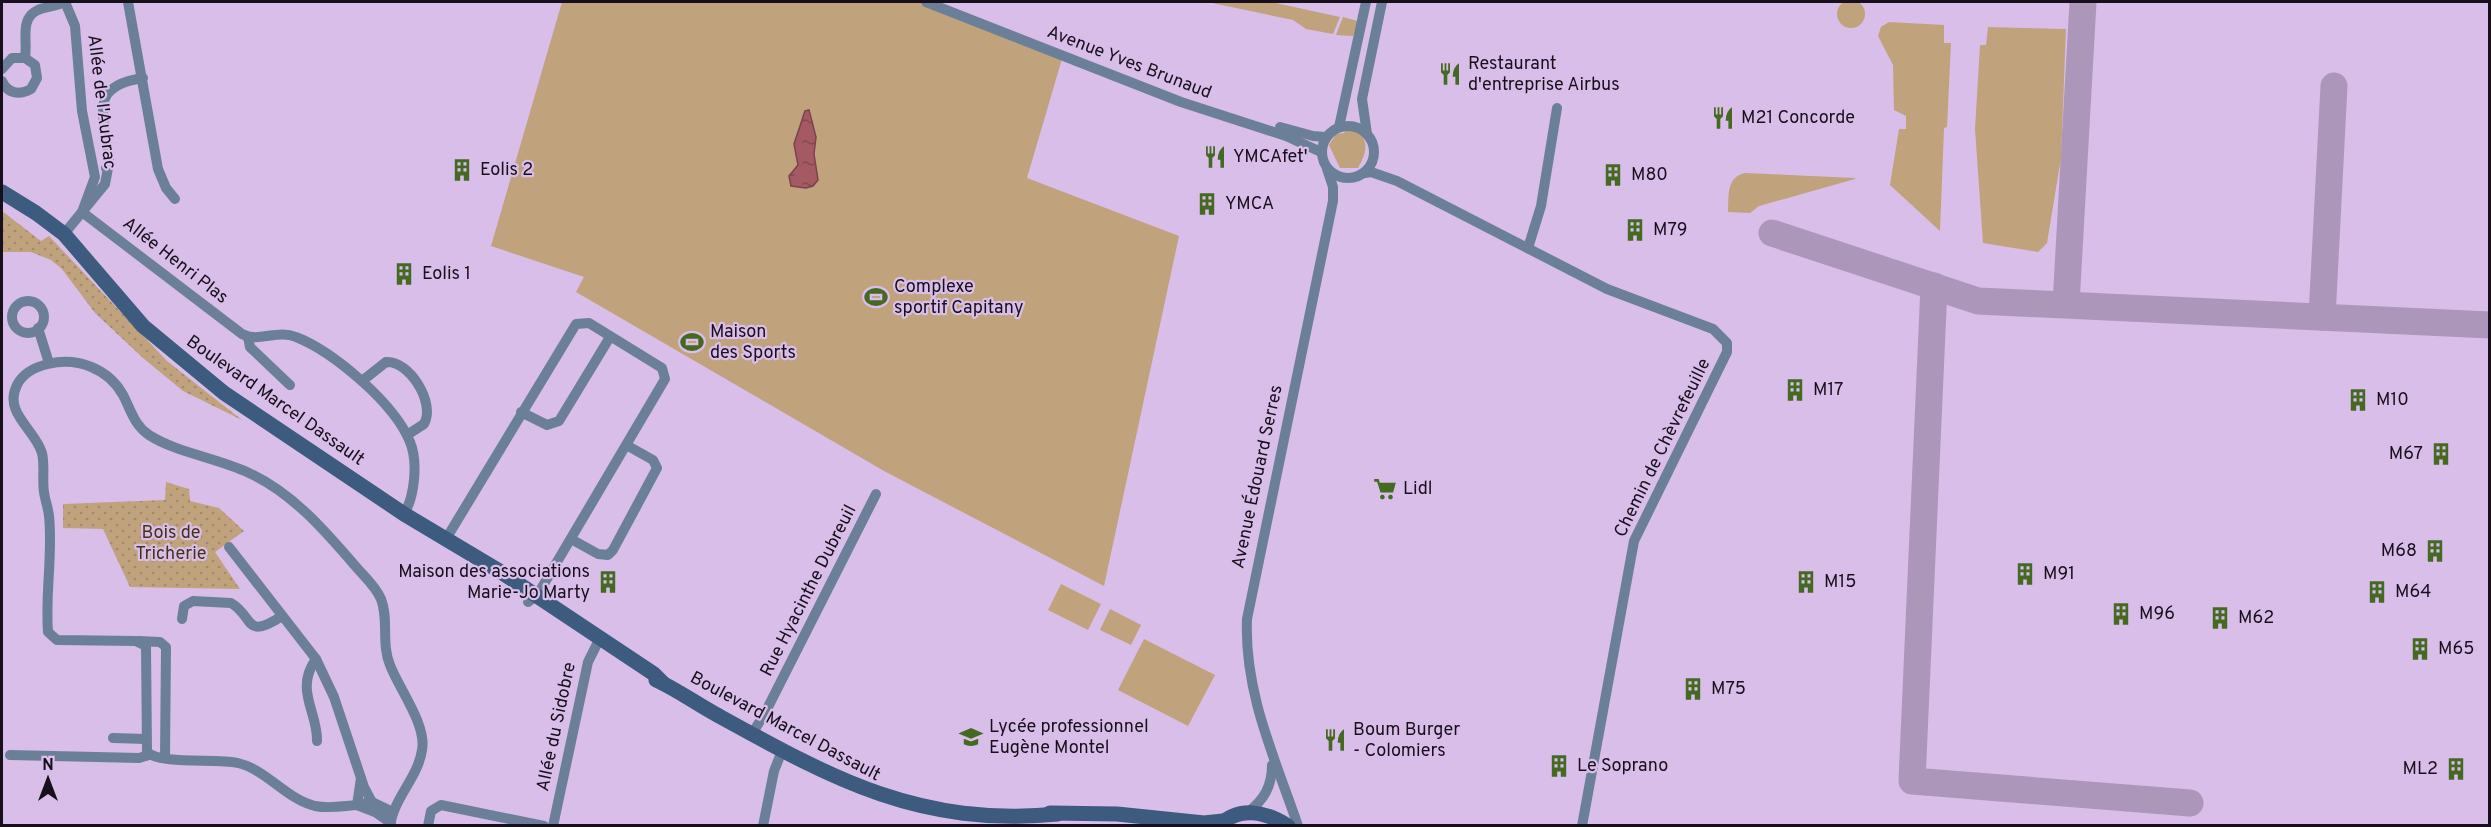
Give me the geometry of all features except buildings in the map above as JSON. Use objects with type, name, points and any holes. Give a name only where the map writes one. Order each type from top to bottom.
[{"type":"main road","name":"Boulevard Marcel Dassault","points":[[2,192],[64,234],[143,326],[173,354],[266,423],[663,683],[782,751],[878,798],[925,810],[991,818],[1028,819],[1058,814],[1116,814],[1173,823],[1221,823],[1231,816],[1248,812]]},
{"type":"main road","points":[[1248,812],[1266,814],[1288,825]]},
{"type":"street","name":"Allée de l'Aubrac","points":[[2,81],[13,92],[31,89],[37,78],[37,71],[25,58],[26,25],[30,16],[38,9],[65,2],[75,26],[82,111],[94,171],[94,183],[82,212],[64,234]]},
{"type":"street","points":[[128,2],[158,169],[166,188],[175,199]]},
{"type":"street","name":"Avenue Yves Brunaud","points":[[926,2],[1194,107],[1286,136],[1321,152]]},
{"type":"street","name":"Avenue Yves Brunaud","points":[[948,2],[1212,106],[1313,136],[1326,137]]},
{"type":"street","points":[[1339,127],[1366,2]]},
{"type":"street","points":[[1367,134],[1352,126],[1339,127],[1326,137],[1321,152],[1327,169],[1342,178],[1351,178],[1365,173],[1371,166],[1374,150],[1367,134],[1362,99],[1382,2]]},
{"type":"street","points":[[2,69],[12,58],[25,58]]},
{"type":"street","points":[[82,212],[105,184],[109,163],[102,111],[104,97],[118,84],[143,78]]},
{"type":"street","points":[[1528,248],[1541,206],[1557,107]]},
{"type":"street","name":"Chemin de Chèvrefeuille","points":[[1374,150],[1380,164],[1397,181]]},
{"type":"street","points":[[94,171],[103,170],[109,163]]},
{"type":"street","name":"Avenue Édouard Serres","points":[[1298,825],[1272,759],[1250,678],[1246,641],[1248,606],[1333,201],[1333,187],[1327,169]]},
{"type":"street","name":"Chemin de Chèvrefeuille","points":[[1365,173],[1371,172],[1397,181],[1634,301],[1713,330],[1725,338],[1728,349],[1634,541],[1582,825]]},
{"type":"street","name":"Avenue Édouard Serres","points":[[1333,201],[1351,178]]},
{"type":"street","name":"Allée Henri Plas","points":[[82,212],[248,337],[250,347],[290,385]]},
{"type":"street","points":[[439,536],[522,411],[574,325],[584,322],[660,367],[665,374],[664,381],[628,446],[532,599]]},
{"type":"street","points":[[38,328],[50,363]]},
{"type":"street","points":[[248,337],[277,334],[297,337],[341,364],[362,381],[407,435],[412,450],[413,480],[409,504],[404,514]]},
{"type":"street","points":[[522,411],[547,425],[559,421],[610,336]]},
{"type":"street","points":[[165,758],[166,647],[160,642],[62,640],[55,639],[49,634],[50,527],[41,452],[17,414],[13,400],[16,387],[23,376],[50,363],[75,362],[96,369],[117,387],[132,416],[148,434],[250,473],[272,488],[316,521],[378,594],[382,603],[387,656],[420,729],[423,744],[418,763],[391,820]]},
{"type":"street","points":[[362,381],[386,362],[395,362],[403,367],[425,396],[428,407],[424,424],[407,435]]},
{"type":"street","points":[[571,539],[600,554],[608,555],[613,550],[657,466],[653,460],[628,446]]},
{"type":"street","name":"Rue Hyacinthe Dubreuil","points":[[752,734],[766,711],[876,494]]},
{"type":"street","points":[[229,547],[316,659],[338,706],[361,778],[372,802],[391,820]]},
{"type":"street","points":[[182,619],[184,606],[193,601],[218,601],[234,604],[246,621],[257,626],[269,625],[282,616]]},
{"type":"street","points":[[136,641],[147,648],[146,749],[149,754]]},
{"type":"street","name":"Allée du Sidobre","points":[[554,825],[588,662],[597,641]]},
{"type":"street","points":[[316,659],[308,677],[307,703],[317,728],[317,741]]},
{"type":"street","points":[[113,738],[146,739]]},
{"type":"street","points":[[763,825],[774,771],[782,751]]},
{"type":"street","points":[[10,755],[139,758],[149,754],[165,758],[217,760],[242,764],[313,806],[357,805],[372,802]]},
{"type":"street","name":"Avenue Édouard Serres","points":[[1262,800],[1272,778],[1272,759]]},
{"type":"street","points":[[357,805],[361,778]]},
{"type":"street","name":"Avenue Édouard Serres","points":[[1248,812],[1262,800],[1286,793]]},
{"type":"street","points":[[357,805],[391,820]]},
{"type":"street","points":[[428,825],[431,811],[441,805],[544,825]]},
{"type":"green space","points":[[1851,0],[1861,4],[1865,14],[1861,24],[1851,28],[1841,24],[1837,14],[1841,4]]},
{"type":"green space","name":"Complexe sportif Capitany","points":[[562,2],[938,2],[1064,52],[1027,178],[1179,236],[1104,586],[884,471],[576,292],[584,277],[491,246]]},
{"type":"green space","points":[[1207,2],[1271,2],[1340,17],[1333,34],[1306,29],[1293,20]]},
{"type":"green space","points":[[1343,17],[1361,22],[1353,36],[1336,35]]},
{"type":"green space","points":[[1889,22],[1944,25],[1944,43],[1951,43],[1947,127],[1944,128],[1940,231],[1890,185],[1899,129],[1906,129],[1906,116],[1894,110],[1893,65],[1878,36],[1881,27]]},
{"type":"green space","points":[[1988,27],[2066,29],[2061,158],[2047,243],[2038,252],[1983,243],[1975,129],[1980,45],[1986,45]]},
{"type":"green space","points":[[1346,130],[1359,132],[1364,141],[1364,154],[1358,168],[1340,168],[1329,145],[1336,134],[1344,133]]},
{"type":"green space","points":[[1745,173],[1855,179],[1759,206],[1750,213],[1728,212],[1732,183],[1739,175]]},
{"type":"green space","points":[[2,211],[41,241],[49,236],[167,361],[242,420],[183,391],[143,358],[95,313],[62,269],[51,260],[31,252],[2,252]]},
{"type":"green space","name":"Bois de Tricherie","points":[[166,482],[189,489],[190,501],[219,508],[244,531],[215,552],[240,589],[130,587],[103,529],[63,528],[63,504],[165,500]]},
{"type":"green space","points":[[1061,584],[1101,604],[1088,630],[1048,610]]},
{"type":"green space","points":[[1110,609],[1141,625],[1131,645],[1100,630]]},
{"type":"green space","points":[[1144,639],[1215,675],[1188,726],[1118,690]]},
{"type":"water","points":[[809,110],[816,137],[814,154],[818,180],[813,186],[806,188],[791,186],[789,176],[798,165],[794,144],[805,111]]},
{"type":"taxiway","points":[[2066,304],[2083,2]]},
{"type":"taxiway","points":[[2322,317],[2334,86]]},
{"type":"taxiway","points":[[1772,233],[1978,301],[2490,325]]},
{"type":"taxiway","points":[[1934,286],[1912,781],[2190,803]]},
{"type":"place","name":"Restaurant d'entreprise Airbus","points":[[1450,74]]},
{"type":"place","name":"M21 Concorde","points":[[1723,118]]},
{"type":"place","name":"YMCAfet'","points":[[1215,157]]},
{"type":"place","name":"Eolis 2","points":[[462,170]]},
{"type":"place","name":"M80","points":[[1613,175]]},
{"type":"place","name":"YMCA","points":[[1207,204]]},
{"type":"place","name":"M79","points":[[1635,230]]},
{"type":"place","name":"Eolis 1","points":[[404,274]]},
{"type":"place","name":"Complexe sportif Capitany","points":[[876,297]]},
{"type":"place","name":"Maison des Sports","points":[[692,342]]},
{"type":"place","name":"M17","points":[[1795,390]]},
{"type":"place","name":"M10","points":[[2358,400]]},
{"type":"place","name":"M67","points":[[2441,454]]},
{"type":"place","name":"Lidl","points":[[1385,489]]},
{"type":"place","name":"M68","points":[[2435,551]]},
{"type":"place","name":"M91","points":[[2025,574]]},
{"type":"place","name":"Maison des associations Marie-Jo Marty","points":[[608,582]]},
{"type":"place","name":"M15","points":[[1806,582]]},
{"type":"place","name":"M64","points":[[2377,592]]},
{"type":"place","name":"M96","points":[[2121,614]]},
{"type":"place","name":"M62","points":[[2220,618]]},
{"type":"place","name":"M65","points":[[2420,649]]},
{"type":"place","name":"M75","points":[[1693,689]]},
{"type":"place","name":"Lycée professionnel Eugène Montel","points":[[971,737]]},
{"type":"place","name":"Boum Burger - Colomiers","points":[[1335,740]]},
{"type":"place","name":"Le Soprano","points":[[1559,766]]},
{"type":"place","name":"ML2","points":[[2456,769]]}]
